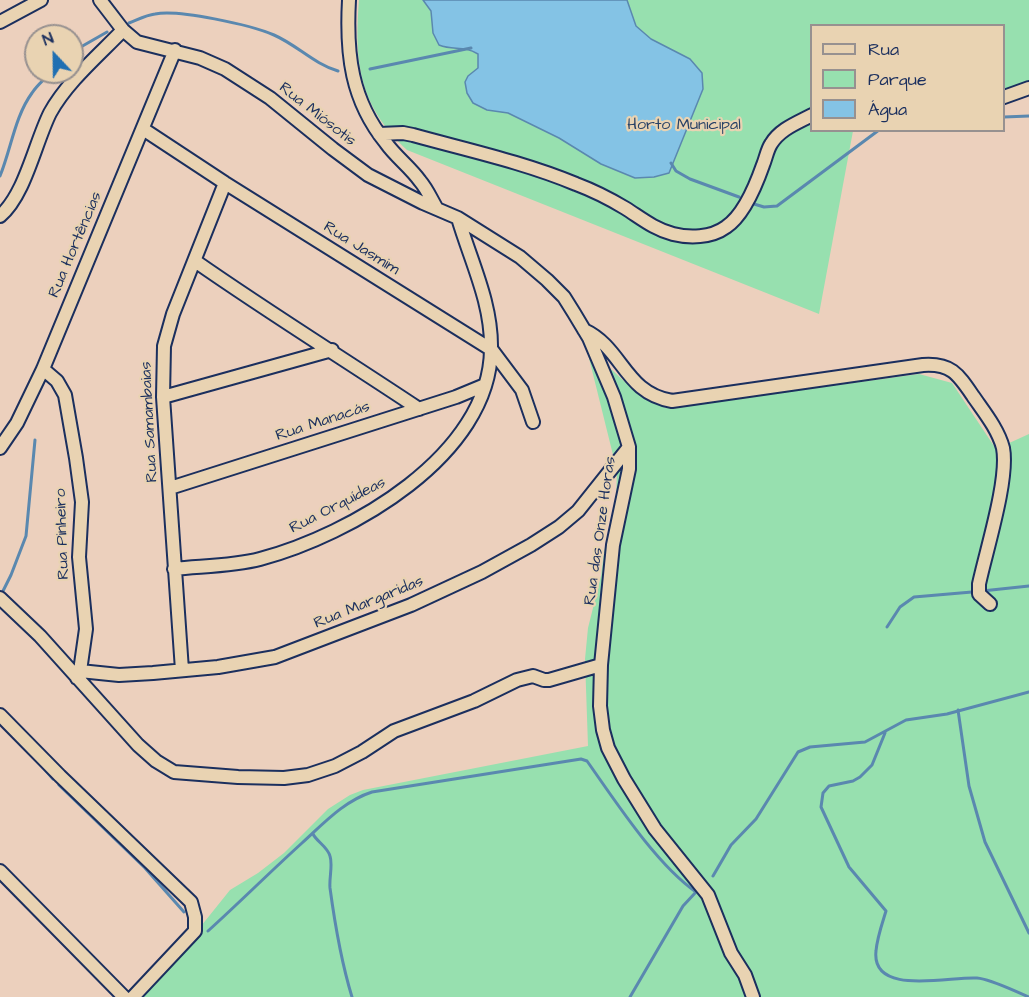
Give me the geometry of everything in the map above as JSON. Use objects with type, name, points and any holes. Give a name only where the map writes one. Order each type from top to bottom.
[{"type":"street","points":[[0,22],[41,0]]},
{"type":"street","points":[[349,0],[348,41],[353,82],[361,104],[379,134],[420,181],[436,209],[458,218]]},
{"type":"street","points":[[0,216],[12,203],[41,134],[57,103],[123,30],[105,2]]},
{"type":"street","name":"Rua Miósotis","points":[[123,30],[137,42],[200,57],[225,69],[270,98],[368,175],[436,209]]},
{"type":"street","name":"Rua Hortências","points":[[0,448],[17,423],[43,369],[175,50]]},
{"type":"street","points":[[1005,97],[1029,88]]},
{"type":"street","points":[[379,134],[404,133],[535,168],[577,184],[623,207],[654,228],[694,237],[724,229],[734,221],[745,204],[770,144],[780,132],[810,116]]},
{"type":"street","name":"Rua Jasmim","points":[[143,129],[492,350],[522,390],[533,422]]},
{"type":"street","name":"Rua Samambaias","points":[[182,670],[163,397],[164,346],[167,331],[225,183]]},
{"type":"street","name":"Rua Orquídeas","points":[[174,569],[256,560],[319,538],[372,511],[401,492],[444,454],[470,421],[481,400],[492,350],[488,312],[482,288],[458,218]]},
{"type":"street","name":"Rua das Onze Horas","points":[[458,218],[520,257],[564,297],[584,330],[614,397],[628,447],[629,469],[613,545],[601,664],[600,706],[603,730],[608,748],[624,779],[655,829],[708,895],[731,953],[745,975],[753,997]]},
{"type":"street","points":[[195,261],[418,409]]},
{"type":"street","points":[[584,330],[604,342],[632,381],[641,389],[662,400],[672,401],[922,364],[936,364],[954,371],[994,426],[1003,450],[999,499],[979,584],[979,594],[990,604]]},
{"type":"street","points":[[163,397],[332,350]]},
{"type":"street","name":"Rua Pinheiro","points":[[43,369],[57,381],[65,395],[76,458],[81,502],[79,557],[86,629],[79,674]]},
{"type":"street","name":"Rua Manacás","points":[[170,488],[418,409],[485,385]]},
{"type":"street","name":"Rua Margaridas","points":[[79,674],[119,675],[248,663],[284,654],[411,605],[482,572],[559,527],[578,511],[628,447]]},
{"type":"street","points":[[0,598],[79,674],[138,745],[156,761],[174,772],[261,778],[308,775],[334,766],[362,752],[394,731],[474,701],[517,680],[533,676],[549,680],[601,664]]},
{"type":"street","points":[[0,715],[191,902],[196,927],[190,939],[133,997]]},
{"type":"street","points":[[0,871],[124,997]]},
{"type":"green space","name":"Horto Municipal","points":[[359,0],[1029,0],[1029,94],[1005,102],[1005,24],[810,24],[810,132],[853,132],[819,314],[407,150],[391,133],[369,99],[359,63]]},
{"type":"green space","points":[[586,346],[638,394],[666,408],[919,374],[952,383],[996,449],[1029,434],[1029,997],[137,997],[177,956],[230,890],[258,873],[284,853],[328,809],[350,795],[363,790],[588,746],[585,659],[588,628],[616,500],[617,471]]},
{"type":"water","points":[[423,0],[627,0],[636,26],[651,39],[690,59],[702,73],[703,89],[669,173],[635,178],[601,164],[559,138],[508,113],[487,110],[473,103],[467,93],[465,82],[468,76],[478,68],[478,54],[439,45],[433,33],[431,11]]},
{"type":"waterway","points":[[129,23],[148,15],[166,13],[232,23],[274,35],[321,64],[338,71]]},
{"type":"waterway","points":[[84,45],[107,32]]},
{"type":"waterway","points":[[370,69],[471,48]]},
{"type":"waterway","points":[[0,176],[21,112],[40,84]]},
{"type":"waterway","points":[[1005,117],[1029,116]]},
{"type":"waterway","points":[[754,204],[764,207],[777,206],[876,132]]},
{"type":"waterway","points":[[671,163],[676,171],[690,179],[739,197]]},
{"type":"waterway","points":[[3,591],[26,536],[35,440]]},
{"type":"waterway","points":[[982,591],[1029,586]]},
{"type":"waterway","points":[[887,627],[900,607],[914,597],[972,592]]},
{"type":"waterway","points":[[713,876],[731,845],[756,819],[798,752],[810,747],[865,742],[906,720],[947,714],[1029,692]]},
{"type":"waterway","points":[[958,710],[969,786],[985,842],[1029,933]]},
{"type":"waterway","points":[[885,733],[872,765],[853,781],[829,786],[823,793],[821,807],[849,867],[886,911],[876,951],[878,965],[886,974],[899,979],[932,981],[977,978],[996,983],[1029,997]]},
{"type":"waterway","points":[[208,931],[326,820],[362,796],[372,792],[581,759],[587,761],[652,849],[681,880],[696,892],[683,906],[630,997]]},
{"type":"waterway","points":[[40,764],[53,779]]},
{"type":"waterway","points":[[59,785],[145,868],[184,912]]},
{"type":"waterway","points":[[313,834],[327,849],[330,856],[330,888],[334,916],[352,997]]}]
